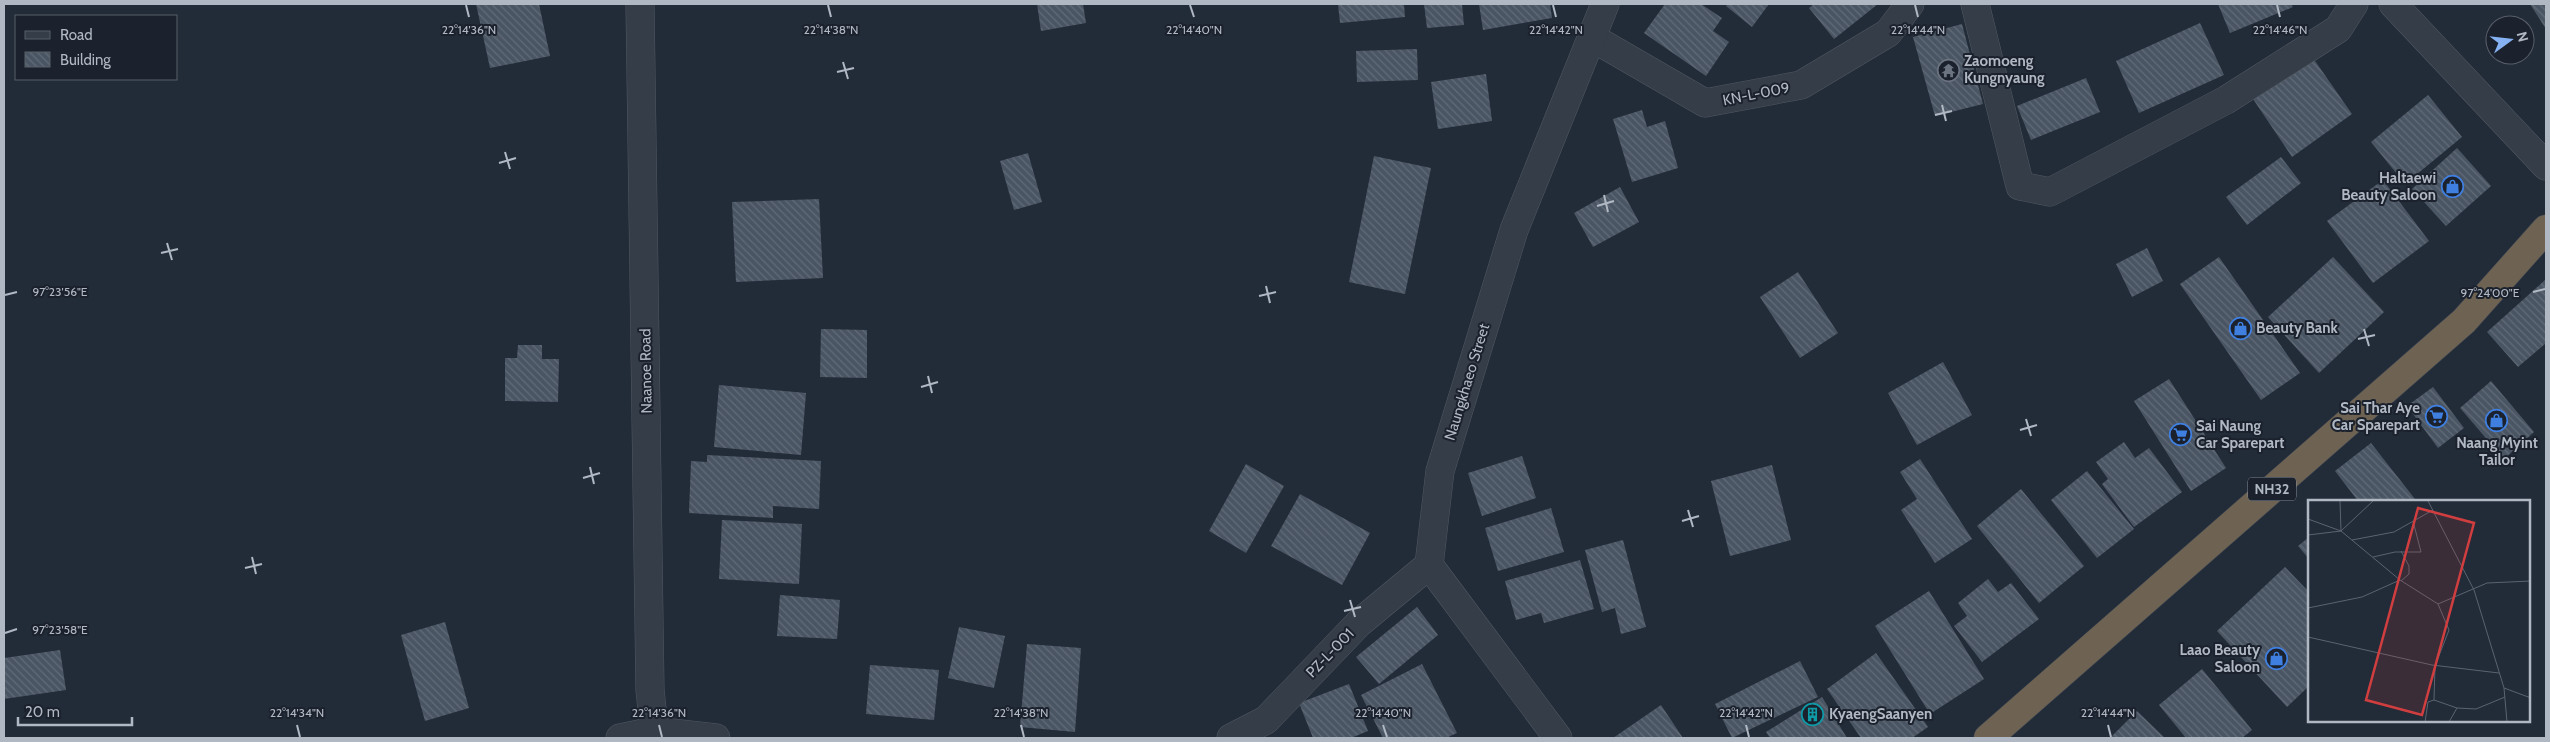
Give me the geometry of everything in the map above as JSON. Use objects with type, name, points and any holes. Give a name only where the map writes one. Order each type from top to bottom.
[{"type":"highway","name":"NH32","points":[[1988,738],[2464,321],[2546,229]]},
{"type":"street","name":"Naanoe Road","points":[[640,4],[650,690],[655,735]]},
{"type":"street","name":"KN-L-009","points":[[1596,15],[1705,103],[1801,85],[1888,33],[1910,4]]},
{"type":"street","points":[[1976,4],[2020,186],[2050,192],[2226,100],[2338,29],[2354,4]]},
{"type":"street","points":[[2393,4],[2546,166]]},
{"type":"street","name":"Naungkhaeo Street","points":[[1429,565],[1440,471],[1511,239],[1596,15]]},
{"type":"street","points":[[1429,565],[1558,738]]},
{"type":"street","name":"PZ-L-001","points":[[1230,738],[1266,720],[1359,623],[1429,565]]},
{"type":"street","points":[[620,738],[655,735],[716,738]]},
{"type":"building","points":[[476,4],[539,4],[550,56],[490,68]]},
{"type":"building","points":[[1037,4],[1083,4],[1086,23],[1041,31]]},
{"type":"building","points":[[1338,4],[1404,4],[1405,17],[1340,23]]},
{"type":"building","points":[[1424,4],[1462,4],[1464,25],[1427,28]]},
{"type":"building","points":[[1479,4],[1550,4],[1552,18],[1483,30]]},
{"type":"building","points":[[1665,4],[1701,4],[1722,18],[1713,31],[1729,42],[1706,76],[1644,33]]},
{"type":"building","points":[[1728,4],[1769,4],[1752,27],[1726,6]]},
{"type":"building","points":[[1814,4],[1878,4],[1834,39],[1809,8]]},
{"type":"building","points":[[2218,4],[2291,4],[2293,7],[2230,33]]},
{"type":"building","points":[[2530,4],[2546,4],[2546,29]]},
{"type":"building","points":[[2200,23],[2224,75],[2139,113],[2116,61]]},
{"type":"building","name":"Zaomoeng Kungnyaung","points":[[1962,24],[1983,104],[1935,116],[1913,37]]},
{"type":"building","points":[[1417,49],[1418,80],[1357,82],[1356,51]]},
{"type":"building","points":[[2313,58],[2352,114],[2292,157],[2253,99]]},
{"type":"building","points":[[1486,74],[1492,121],[1438,129],[1431,82]]},
{"type":"building","points":[[2086,78],[2100,112],[2031,140],[2017,106]]},
{"type":"building","points":[[2428,95],[2462,137],[2405,184],[2371,142]]},
{"type":"building","points":[[1642,110],[1647,127],[1665,121],[1678,168],[1632,182],[1613,119]]},
{"type":"building","name":"Haltaewi Beauty Saloon","points":[[2457,148],[2491,186],[2446,226],[2412,189]]},
{"type":"building","points":[[1028,153],[1042,202],[1014,210],[1000,161]]},
{"type":"building","points":[[1374,156],[1431,168],[1405,294],[1349,282]]},
{"type":"building","points":[[2281,157],[2301,183],[2247,225],[2226,197]]},
{"type":"building","points":[[2383,180],[2429,241],[2373,283],[2327,221]]},
{"type":"building","points":[[1620,187],[1639,222],[1593,247],[1574,213]]},
{"type":"building","points":[[819,199],[823,278],[736,282],[732,202]]},
{"type":"building","points":[[2147,248],[2163,281],[2132,297],[2116,264]]},
{"type":"building","name":"Beauty Bank","points":[[2219,257],[2300,373],[2261,400],[2180,284]]},
{"type":"building","points":[[2333,257],[2384,312],[2319,373],[2268,317]]},
{"type":"building","points":[[1798,272],[1838,333],[1800,358],[1760,297]]},
{"type":"building","points":[[2545,280],[2546,343],[2518,367],[2487,332]]},
{"type":"building","points":[[821,329],[867,330],[867,378],[820,377]]},
{"type":"building","points":[[518,345],[542,345],[542,359],[559,359],[558,402],[505,401],[505,358],[517,358]]},
{"type":"building","points":[[1943,362],[1972,415],[1917,445],[1888,393]]},
{"type":"building","name":"Sai Naung Car Sparepart","points":[[2169,379],[2226,468],[2191,491],[2134,401]]},
{"type":"building","name":"Naang Myint Tailor","points":[[2491,381],[2534,432],[2504,459],[2460,408]]},
{"type":"building","points":[[719,385],[806,393],[801,455],[714,447]]},
{"type":"building","name":"Sai Thar Aye Car Sparepart","points":[[2433,387],[2464,428],[2438,448],[2407,406]]},
{"type":"building","points":[[2124,442],[2135,458],[2149,448],[2182,492],[2134,527],[2102,484],[2108,479],[2096,462]]},
{"type":"building","points":[[2371,443],[2415,499],[2357,500],[2335,471]]},
{"type":"building","points":[[707,455],[821,461],[819,509],[773,506],[773,518],[689,513],[691,461],[707,462]]},
{"type":"building","points":[[1522,456],[1536,498],[1482,516],[1468,473]]},
{"type":"building","points":[[1920,459],[1972,539],[1935,563],[1901,510],[1917,499],[1900,472]]},
{"type":"building","points":[[1246,464],[1284,486],[1246,553],[1209,531]]},
{"type":"building","points":[[1772,465],[1791,540],[1730,556],[1711,481]]},
{"type":"building","points":[[2087,471],[2134,529],[2097,558],[2051,500]]},
{"type":"building","points":[[2021,489],[2084,566],[2039,603],[1977,526]]},
{"type":"building","points":[[1300,494],[1370,533],[1342,585],[1271,546]]},
{"type":"building","points":[[1551,508],[1564,552],[1498,571],[1485,528]]},
{"type":"building","points":[[722,520],[802,524],[799,584],[719,579]]},
{"type":"building","points":[[2308,538],[2308,558],[2298,546]]},
{"type":"building","points":[[1623,540],[1646,627],[1621,634],[1615,608],[1602,612],[1585,550]]},
{"type":"building","points":[[1580,560],[1594,609],[1544,623],[1541,613],[1516,620],[1505,581]]},
{"type":"building","name":"Laao Beauty Saloon","points":[[2285,567],[2308,591],[2308,687],[2287,707],[2217,631]]},
{"type":"building","points":[[1988,579],[1998,592],[2011,583],[2039,619],[1982,662],[1954,626],[1967,616],[1958,603]]},
{"type":"building","points":[[1929,591],[1984,679],[1930,714],[1875,626]]},
{"type":"building","points":[[780,595],[840,600],[837,639],[777,636]]},
{"type":"building","points":[[1417,607],[1438,635],[1379,684],[1356,657]]},
{"type":"building","points":[[445,622],[469,708],[425,721],[401,635]]},
{"type":"building","points":[[959,627],[1005,636],[994,688],[948,678]]},
{"type":"building","points":[[1027,644],[1081,648],[1075,732],[1020,727]]},
{"type":"building","points":[[60,650],[66,690],[4,699],[4,658]]},
{"type":"building","points":[[1876,653],[1928,727],[1912,738],[1861,738],[1827,689]]},
{"type":"building","points":[[1800,661],[1818,697],[1732,738],[1715,704]]},
{"type":"building","points":[[1422,664],[1457,733],[1446,738],[1383,738],[1361,695]]},
{"type":"building","points":[[870,665],[939,670],[934,720],[866,714]]},
{"type":"building","points":[[2202,669],[2252,730],[2242,738],[2186,738],[2159,705]]},
{"type":"building","points":[[1349,684],[1368,731],[1351,738],[1313,738],[1299,703]]},
{"type":"building","name":"KyaengSaanyen","points":[[1822,697],[1847,738],[1770,738],[1766,732]]},
{"type":"building","points":[[1661,705],[1683,738],[1613,738]]},
{"type":"building","points":[[2137,711],[2165,738],[2110,738]]},
{"type":"place","name":"Zaomoeng Kungnyaung","points":[[1948,70]]},
{"type":"place","name":"Haltaewi Beauty Saloon","points":[[2452,187]]},
{"type":"place","name":"Beauty Bank","points":[[2240,328]]},
{"type":"place","name":"Sai Thar Aye Car Sparepart","points":[[2436,417]]},
{"type":"place","name":"Naang Myint Tailor","points":[[2497,420]]},
{"type":"place","name":"Sai Naung Car Sparepart","points":[[2180,435]]},
{"type":"place","name":"Laao Beauty Saloon","points":[[2276,659]]},
{"type":"place","name":"KyaengSaanyen","points":[[1813,714]]}]
